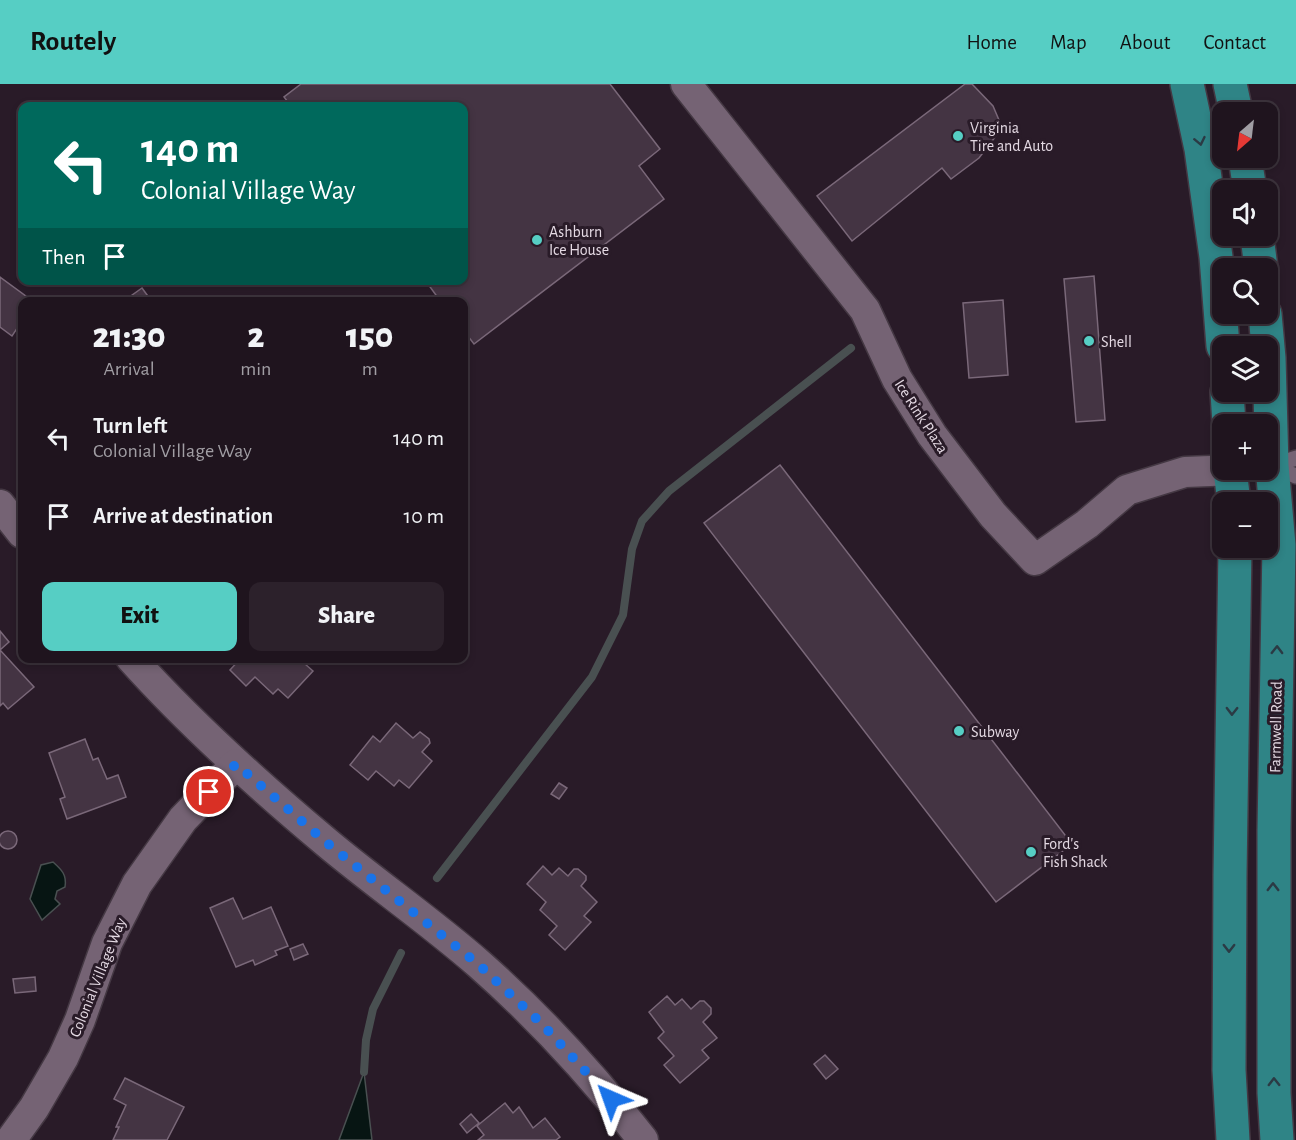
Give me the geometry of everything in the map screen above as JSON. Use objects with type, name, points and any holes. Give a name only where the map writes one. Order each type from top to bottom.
[{"type":"main road","points":[[1187,84],[1201,148],[1216,257],[1222,336]]},
{"type":"main road","points":[[1230,84],[1234,102]]},
{"type":"main road","name":"Farmwell Road","points":[[1266,324],[1283,467],[1279,545],[1273,876],[1274,1093],[1277,1140]]},
{"type":"main road","points":[[1233,1140],[1229,1070],[1235,558]]},
{"type":"street","name":"Ice Rink Plaza","points":[[686,84],[865,310],[897,379],[932,435],[993,515],[1035,560],[1088,524],[1127,490],[1185,472],[1212,471]]},
{"type":"street","points":[[0,505],[18,528]]},
{"type":"street","points":[[136,663],[236,764],[327,843],[478,964],[542,1024],[611,1099],[643,1140]]},
{"type":"street","name":"Colonial Village Way","points":[[11,1140],[34,1108],[63,1058],[80,1020],[107,943],[137,884],[183,819],[236,764]]},
{"type":"shaded area","points":[[53,862],[63,873],[65,887],[57,891],[55,899],[60,904],[42,920],[30,899],[41,865]]},
{"type":"shaded area","points":[[364,1072],[372,1140],[339,1140]]},
{"type":"building","name":"Ashburn Ice House","points":[[301,84],[610,84],[660,149],[639,166],[664,199],[474,344],[468,336],[468,297],[437,297],[429,285],[468,285],[468,102],[288,102],[284,97]]},
{"type":"building","points":[[965,84],[972,84],[993,106],[999,120],[996,136],[979,158],[951,179],[942,168],[852,241],[817,196]]},
{"type":"building","points":[[1094,276],[1105,420],[1076,422],[1064,279]]},
{"type":"building","points":[[0,277],[27,297],[18,297],[18,327],[12,336],[0,327]]},
{"type":"building","points":[[142,288],[149,297],[129,297]]},
{"type":"building","points":[[1003,300],[1008,375],[969,378],[963,303]]},
{"type":"building","points":[[780,465],[1072,844],[996,902],[704,523]]},
{"type":"building","points":[[0,631],[9,642],[0,650]]},
{"type":"building","points":[[0,650],[34,687],[8,709],[3,703],[0,706]]},
{"type":"building","points":[[236,663],[306,663],[313,671],[288,698],[278,689],[273,694],[255,677],[246,686],[230,670]]},
{"type":"building","points":[[396,723],[413,738],[420,732],[429,739],[430,743],[422,752],[432,761],[409,788],[399,780],[394,786],[376,771],[368,780],[350,765],[373,736],[380,742]]},
{"type":"building","points":[[85,739],[93,760],[98,758],[107,779],[118,775],[126,797],[67,819],[60,799],[65,797],[49,753]]},
{"type":"building","points":[[559,783],[567,788],[559,799],[551,794]]},
{"type":"building","points":[[8,831],[14,834],[17,840],[14,846],[8,849],[2,846],[-1,840],[2,834]]},
{"type":"building","points":[[543,866],[552,875],[559,868],[568,876],[574,869],[578,869],[586,876],[581,886],[597,902],[584,916],[591,922],[565,950],[549,935],[557,926],[540,910],[546,902],[527,884]]},
{"type":"building","points":[[233,898],[243,919],[271,907],[288,946],[275,951],[277,955],[255,965],[253,960],[236,967],[210,908]]},
{"type":"building","points":[[303,944],[308,954],[294,960],[290,949]]},
{"type":"building","points":[[35,977],[36,991],[15,993],[13,979]]},
{"type":"building","points":[[667,996],[675,1005],[682,999],[691,1009],[700,1001],[704,1001],[711,1008],[711,1014],[703,1022],[717,1038],[702,1050],[709,1058],[680,1083],[664,1065],[674,1056],[658,1038],[664,1032],[649,1012]]},
{"type":"building","points":[[825,1055],[838,1069],[826,1079],[814,1064]]},
{"type":"building","points":[[125,1078],[184,1107],[167,1140],[113,1140],[126,1105],[114,1099]]},
{"type":"building","points":[[505,1103],[513,1113],[519,1107],[533,1128],[545,1118],[560,1137],[556,1140],[478,1140],[484,1135],[477,1126]]},
{"type":"building","points":[[471,1114],[479,1123],[467,1133],[460,1124]]},
{"type":"waterway","points":[[437,878],[592,677],[623,615],[632,549],[642,521],[669,491],[851,348]]},
{"type":"waterway","points":[[364,1072],[366,1040],[373,1009],[401,953]]},
{"type":"place","name":"Virginia Tire and Auto","points":[[958,136]]},
{"type":"place","name":"Ashburn Ice House","points":[[537,240]]},
{"type":"place","name":"Shell","points":[[1089,341]]},
{"type":"place","name":"Subway","points":[[959,731]]},
{"type":"place","name":"Ford's Fish Shack","points":[[1031,852]]},
{"type":"route","points":[[209,792],[236,764],[327,843],[478,964],[542,1024],[611,1099]]}]
